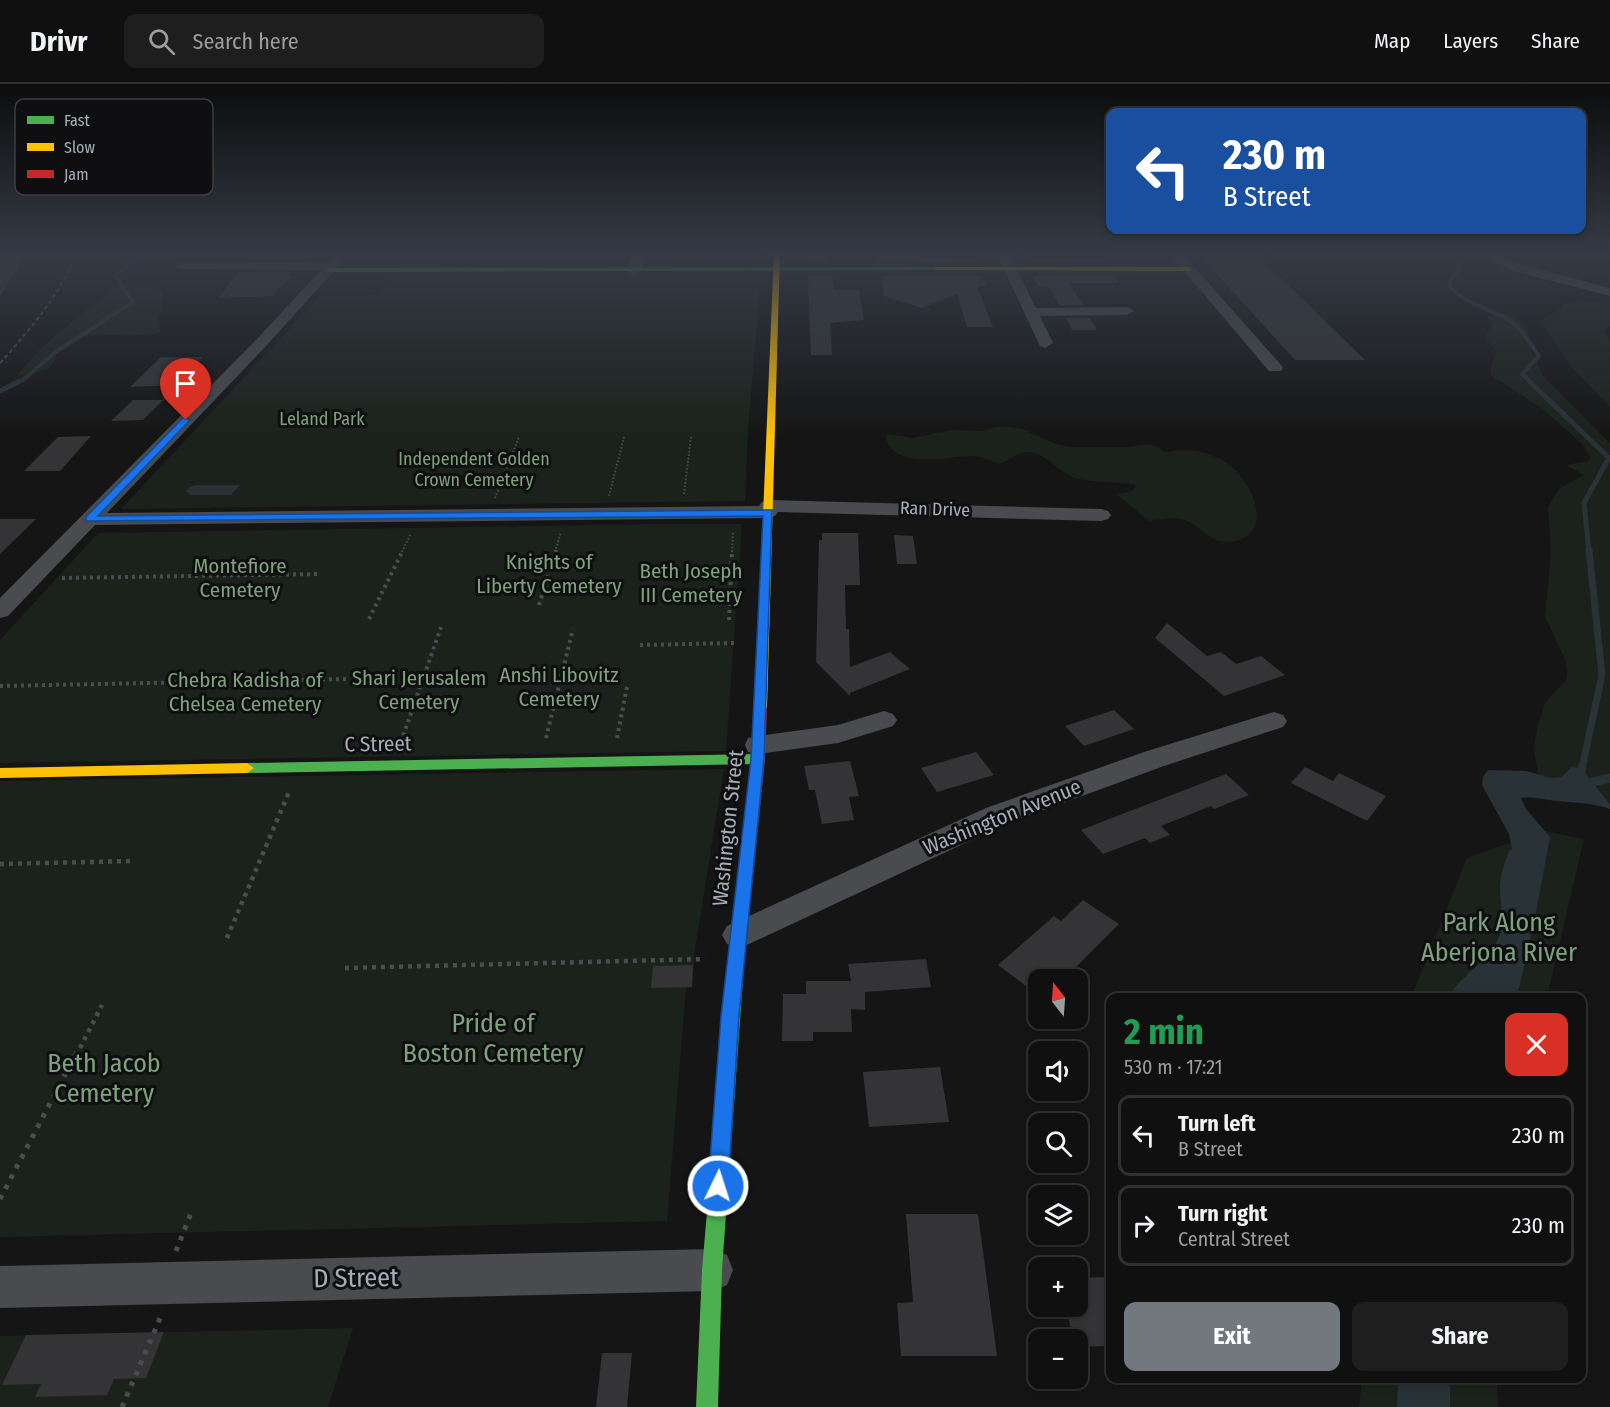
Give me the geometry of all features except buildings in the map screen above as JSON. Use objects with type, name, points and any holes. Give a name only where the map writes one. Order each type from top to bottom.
[{"type":"street","points":[[0,611],[288,314]]},
{"type":"street","name":"Washington Street","points":[[707,1407],[712,1270],[737,946],[758,752],[764,642],[775,314]]},
{"type":"street","points":[[1031,314],[1045,343]]},
{"type":"street","points":[[1228,314],[1275,368]]},
{"type":"street","name":"Ran Drive","points":[[89,519],[734,513],[768,509],[1101,515]]},
{"type":"street","points":[[758,752],[855,731],[884,720]]},
{"type":"street","name":"Washington Avenue","points":[[737,946],[996,816],[1154,759],[1274,721]]},
{"type":"street","name":"C Street","points":[[0,773],[540,762],[758,752]]},
{"type":"street","name":"D Street","points":[[0,1287],[712,1270]]},
{"type":"path","points":[[489,515],[519,437]]},
{"type":"path","points":[[605,514],[624,437]]},
{"type":"path","points":[[681,513],[691,437]]},
{"type":"path","points":[[729,620],[734,513]]},
{"type":"path","points":[[539,605],[567,514]]},
{"type":"path","points":[[369,619],[420,516]]},
{"type":"path","points":[[32,579],[319,574]]},
{"type":"path","points":[[393,765],[441,627]]},
{"type":"path","points":[[540,762],[573,629]]},
{"type":"path","points":[[640,645],[764,642]]},
{"type":"path","points":[[0,686],[347,679]]},
{"type":"path","points":[[227,938],[301,767]]},
{"type":"path","points":[[0,864],[133,861]]},
{"type":"path","points":[[345,968],[737,946]]},
{"type":"path","points":[[0,1199],[102,1005]]},
{"type":"path","points":[[123,1407],[175,1282]]},
{"type":"green space","points":[[82,314],[160,314],[157,319],[161,332],[150,335],[99,335],[75,339],[61,347],[49,368],[17,376],[27,363]]},
{"type":"green space","name":"Leland Park","points":[[303,314],[758,314],[745,501],[121,509]]},
{"type":"green space","points":[[1497,314],[1510,314],[1525,325],[1532,353],[1544,377],[1610,443],[1610,804],[1593,781],[1566,771],[1561,777],[1552,778],[1538,774],[1534,749],[1537,728],[1545,703],[1566,680],[1567,673],[1565,659],[1545,617],[1551,553],[1548,507],[1560,488],[1584,475],[1566,465],[1588,461],[1591,457],[1582,444],[1544,410],[1491,375],[1491,367],[1497,351],[1484,337],[1492,327],[1486,317]]},
{"type":"green space","points":[[1553,314],[1610,314],[1610,325],[1604,332],[1610,341],[1610,407],[1569,364],[1543,324],[1543,320]]},
{"type":"green space","points":[[1002,426],[1022,429],[1056,444],[1070,447],[1128,447],[1148,444],[1159,447],[1164,452],[1192,450],[1215,457],[1235,470],[1251,493],[1256,506],[1257,518],[1253,529],[1245,537],[1223,542],[1210,537],[1181,519],[1149,521],[1116,494],[1132,491],[1136,487],[1134,484],[1088,481],[1073,477],[1035,453],[1021,453],[1000,464],[973,456],[923,460],[899,454],[891,447],[885,436],[887,434],[913,438],[951,430],[981,431]]},
{"type":"green space","points":[[742,524],[726,751],[0,763],[0,640],[98,533]]},
{"type":"green space","points":[[724,769],[695,949],[692,987],[686,988],[667,1221],[0,1237],[0,781]]},
{"type":"green space","name":"Park Along Aberjona River","points":[[1544,831],[1584,839],[1548,993],[1413,993],[1467,858]]},
{"type":"green space","points":[[353,1328],[328,1407],[0,1407],[0,1336]]},
{"type":"green space","points":[[1362,1383],[1497,1383],[1498,1407],[1359,1407]]},
{"type":"shaded area","points":[[197,485],[240,485],[231,495],[188,495],[190,493],[185,492]]},
{"type":"shaded area","points":[[1572,767],[1582,769],[1610,804],[1610,809],[1521,798],[1526,809],[1550,837],[1518,993],[1450,993],[1492,949],[1500,935],[1501,878],[1509,851],[1512,849],[1509,834],[1482,785],[1483,777],[1488,770],[1526,771],[1552,778],[1561,777]]},
{"type":"shaded area","points":[[1398,1383],[1450,1383],[1450,1407],[1397,1407]]},
{"type":"waterway","points":[[14,383],[23,380],[54,353],[115,314]]},
{"type":"waterway","points":[[1496,314],[1513,323],[1524,334],[1539,356],[1522,374],[1532,383]]},
{"type":"waterway","points":[[0,391],[18,382]]},
{"type":"waterway","points":[[1530,382],[1609,458],[1584,503],[1589,552]]},
{"type":"waterway","points":[[1582,768],[1602,675],[1589,550]]},
{"type":"waterway","points":[[1580,777],[1582,767]]},
{"type":"waterway","points":[[1585,784],[1610,778]]},
{"type":"railway","points":[[0,363],[41,314]]},
{"type":"traffic: fast","points":[[247,768],[758,759]]},
{"type":"traffic: fast","points":[[707,1407],[712,1270],[736,965]]},
{"type":"traffic: slow","points":[[761,708],[775,314]]},
{"type":"traffic: slow","points":[[0,773],[247,768]]},
{"type":"traffic: jam","points":[[736,965],[758,759],[761,708]]},
{"type":"route","points":[[186,420],[89,519],[768,512],[758,759],[730,1016],[718,1186]]},
{"type":"park label","name":"Independent Golden Crown Cemetery","points":[[474,469]]},
{"type":"park label","name":"Knights of Liberty Cemetery","points":[[549,574]]},
{"type":"park label","name":"Montefiore Cemetery","points":[[240,578]]},
{"type":"park label","name":"Beth Joseph III Cemetery","points":[[691,583]]},
{"type":"park label","name":"Anshi Libovitz Cemetery","points":[[559,687]]},
{"type":"park label","name":"Shari Jerusalem Cemetery","points":[[419,690]]},
{"type":"park label","name":"Chebra Kadisha of Chelsea Cemetery","points":[[245,692]]},
{"type":"park label","name":"Pride of Boston Cemetery","points":[[493,1038]]},
{"type":"park label","name":"Beth Jacob Cemetery","points":[[104,1078]]}]
